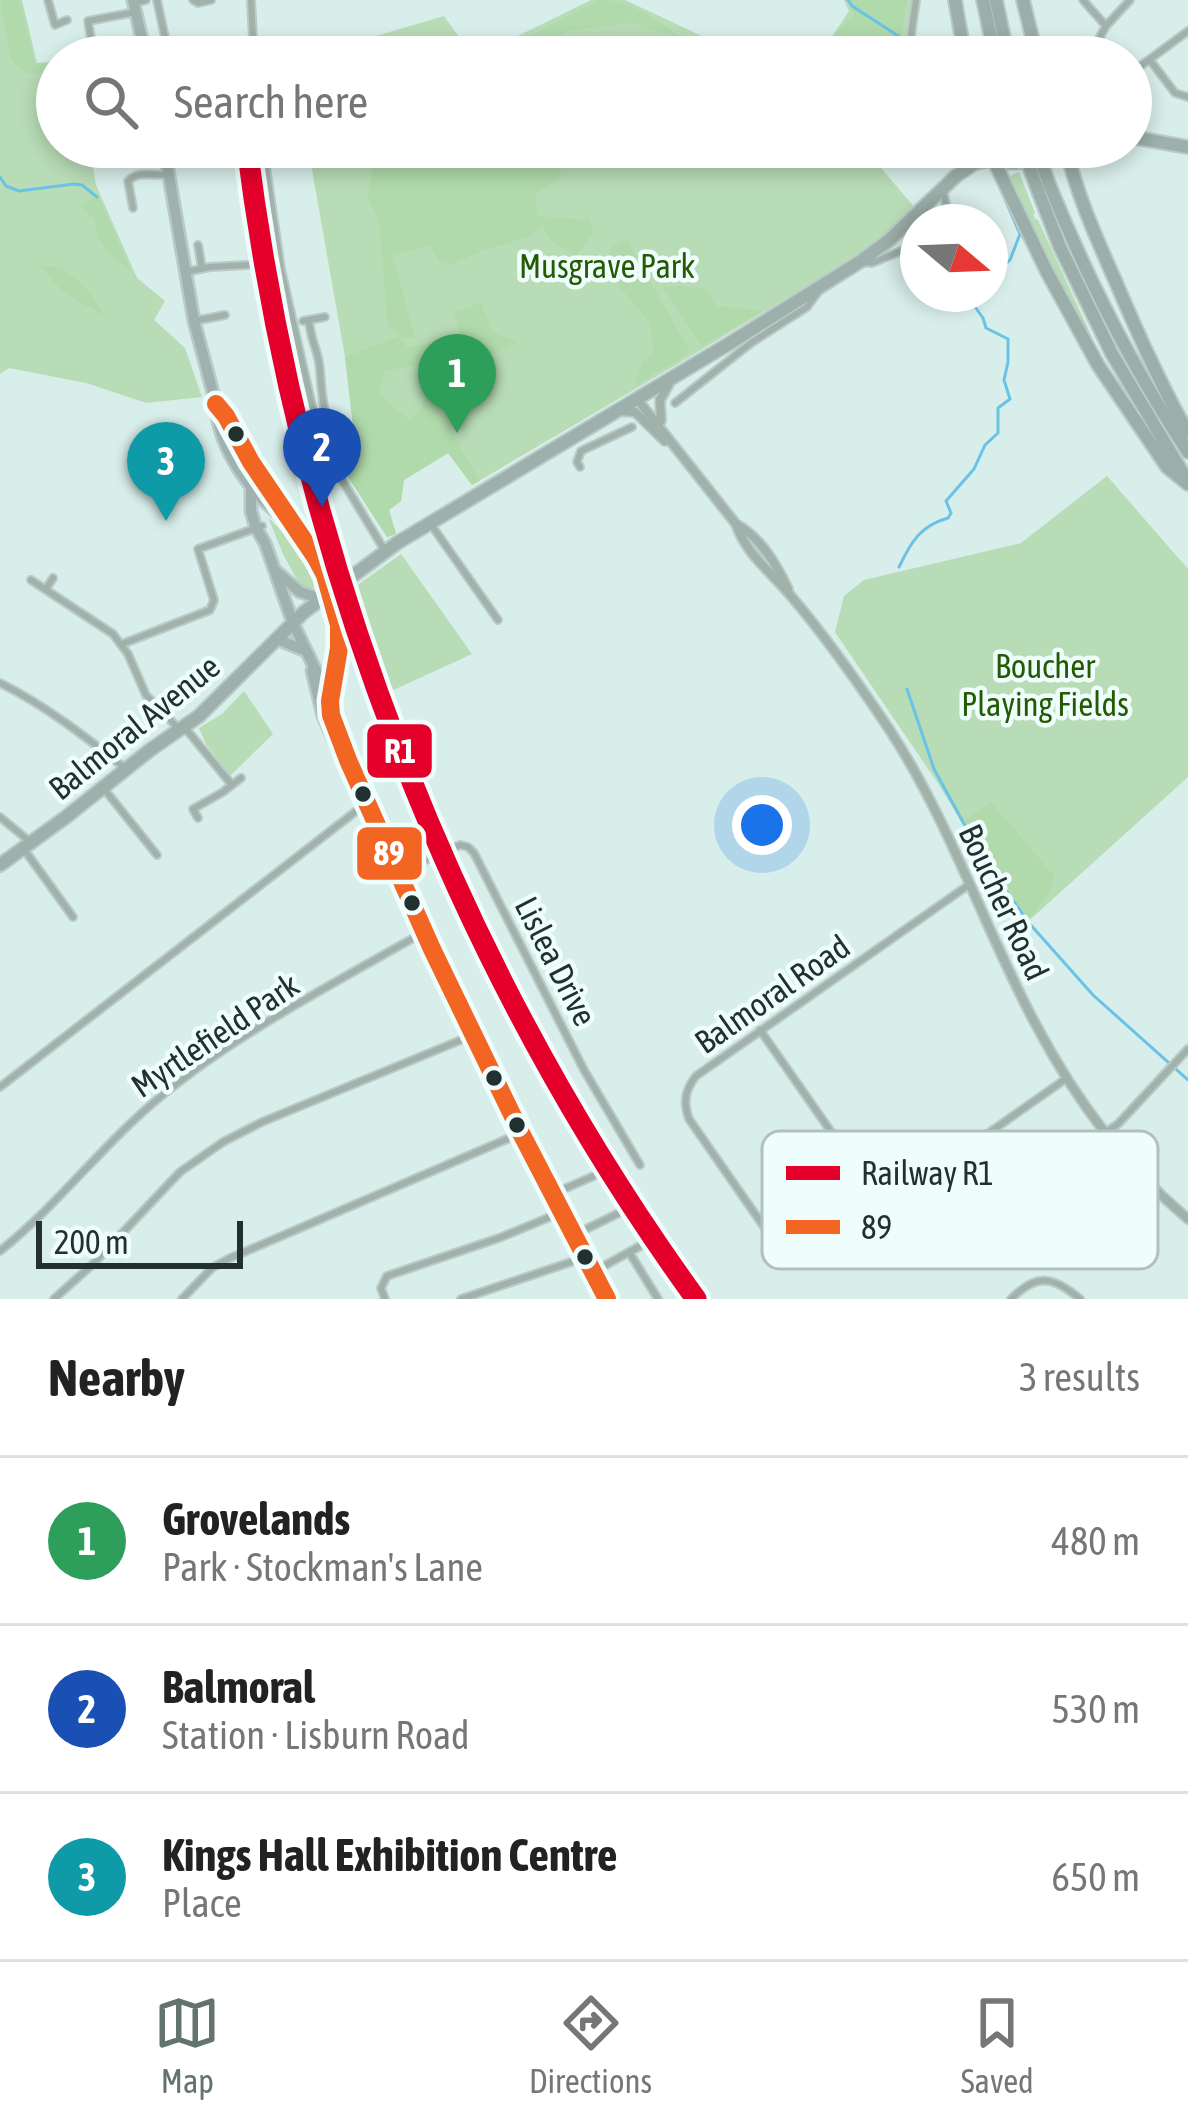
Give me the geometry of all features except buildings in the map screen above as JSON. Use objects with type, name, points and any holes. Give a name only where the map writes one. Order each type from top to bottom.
[{"type":"highway","points":[[955,0],[961,36]]},
{"type":"highway","points":[[983,0],[991,36]]},
{"type":"highway","points":[[996,0],[1004,36]]},
{"type":"highway","points":[[1023,0],[1032,36]]},
{"type":"highway","points":[[1152,140],[1188,147]]},
{"type":"highway","points":[[956,176],[961,168]]},
{"type":"highway","points":[[956,176],[969,168]]},
{"type":"highway","points":[[997,168],[1098,365],[1167,467],[1188,482]]},
{"type":"highway","points":[[1033,168],[1130,356],[1188,452]]},
{"type":"highway","points":[[1040,168],[1060,247],[1112,354],[1188,482]]},
{"type":"highway","points":[[1070,168],[1124,301],[1188,433]]},
{"type":"highway","name":"Balmoral Avenue","points":[[0,865],[218,700],[293,622],[328,602],[385,551],[678,374],[732,349],[889,240],[956,176]]},
{"type":"main road","points":[[137,4],[142,36]]},
{"type":"main road","points":[[168,168],[194,321],[217,420],[237,466],[289,521],[328,581],[339,648],[332,718],[348,760],[396,873],[603,1298]]},
{"type":"main road","points":[[216,404],[289,521]]},
{"type":"main road","points":[[251,462],[249,469],[261,487],[256,491]]},
{"type":"main road","points":[[256,491],[259,527],[274,570],[331,700]]},
{"type":"main road","points":[[274,570],[300,592],[328,602]]},
{"type":"main road","points":[[277,639],[309,657],[327,728],[338,753],[348,760]]},
{"type":"street","points":[[47,0],[55,25],[67,20]]},
{"type":"street","points":[[157,0],[165,36]]},
{"type":"street","points":[[193,0],[197,4],[211,0]]},
{"type":"street","points":[[251,0],[253,36]]},
{"type":"street","points":[[911,36],[916,0]]},
{"type":"street","points":[[1083,0],[1106,26]]},
{"type":"street","points":[[1101,36],[1130,0]]},
{"type":"street","points":[[91,36],[88,22],[137,4]]},
{"type":"street","points":[[1152,58],[1188,31]]},
{"type":"street","points":[[1152,63],[1175,93],[1188,98]]},
{"type":"street","points":[[266,168],[281,269],[318,432],[325,452],[385,551]]},
{"type":"street","points":[[133,208],[128,181],[138,173],[169,174]]},
{"type":"street","points":[[943,190],[946,204]]},
{"type":"street","points":[[889,240],[900,250]]},
{"type":"street","points":[[198,245],[202,268]]},
{"type":"street","points":[[861,261],[872,263],[900,251]]},
{"type":"street","points":[[185,272],[248,265]]},
{"type":"street","points":[[194,321],[225,315]]},
{"type":"street","points":[[325,317],[306,320],[319,363],[324,415],[336,440],[346,436]]},
{"type":"street","points":[[675,403],[732,349]]},
{"type":"street","points":[[303,366],[319,363]]},
{"type":"street","points":[[661,421],[660,400],[678,374]]},
{"type":"street","name":"Boucher Road","points":[[641,397],[667,436]]},
{"type":"street","name":"Boucher Road","points":[[641,397],[736,524],[741,539],[790,595],[889,729],[926,793],[1036,1026],[1105,1131]]},
{"type":"street","points":[[617,411],[635,412],[680,453]]},
{"type":"street","points":[[587,428],[596,442]]},
{"type":"street","points":[[580,467],[578,457],[596,442],[632,428]]},
{"type":"street","points":[[430,523],[498,620]]},
{"type":"street","points":[[122,644],[210,610],[214,600],[198,549],[259,527]]},
{"type":"street","points":[[46,589],[53,578]]},
{"type":"street","points":[[32,580],[122,644],[146,695],[182,727],[232,785]]},
{"type":"street","points":[[0,683],[80,732],[126,769]]},
{"type":"street","points":[[198,818],[193,809],[241,778]]},
{"type":"street","points":[[103,787],[157,855]]},
{"type":"street","points":[[0,1087],[356,812]]},
{"type":"street","points":[[0,817],[27,846],[73,917]]},
{"type":"street","name":"Lislea Drive","points":[[396,873],[460,845],[474,853],[584,1070],[640,1165]]},
{"type":"street","name":"Balmoral Road","points":[[762,1224],[689,1119],[685,1100],[696,1076],[970,884]]},
{"type":"street","name":"Myrtlefield Park","points":[[0,1251],[41,1216],[139,1115],[190,1074],[424,932]]},
{"type":"street","points":[[760,1030],[831,1131]]},
{"type":"street","points":[[54,1299],[180,1172],[223,1142],[473,1035]]},
{"type":"street","points":[[1108,1131],[1188,1049]]},
{"type":"street","name":"Balmoral Road","points":[[991,1131],[1067,1078]]},
{"type":"street","points":[[182,1299],[212,1268],[228,1259],[521,1132]]},
{"type":"street","points":[[553,1194],[596,1175]]},
{"type":"street","name":"Boucher Road","points":[[1158,1191],[1188,1219]]},
{"type":"street","points":[[382,1298],[387,1276],[562,1212]]},
{"type":"street","points":[[574,1235],[620,1213]]},
{"type":"street","points":[[593,1272],[642,1244]]},
{"type":"street","points":[[628,1252],[658,1299]]},
{"type":"street","points":[[461,1299],[585,1258]]},
{"type":"street","points":[[1011,1299],[1034,1281],[1054,1281],[1080,1299]]},
{"type":"green space","points":[[0,0],[22,0],[36,59],[36,168],[93,168],[96,185],[137,278],[165,301],[154,320],[185,348],[202,397],[146,403],[86,383],[9,368],[0,374]]},
{"type":"green space","points":[[0,0],[20,0],[36,73],[28,74],[11,60]]},
{"type":"green space","points":[[591,0],[625,0],[702,36],[518,36]]},
{"type":"green space","points":[[600,0],[642,12],[678,36],[629,23],[558,36],[529,36]]},
{"type":"green space","points":[[844,0],[912,0],[907,36],[832,36],[849,11]]},
{"type":"green space","points":[[849,0],[907,0],[902,36],[833,36],[854,14]]},
{"type":"green space","points":[[444,16],[458,36],[376,36]]},
{"type":"green space","name":"Musgrave Park","points":[[312,168],[881,168],[912,204],[900,204],[900,222],[833,270],[472,485],[448,453],[404,480],[401,501],[389,510],[396,534],[387,537],[343,469],[357,459],[345,357]]},
{"type":"green space","points":[[371,168],[562,168],[558,179],[535,194],[538,216],[590,220],[593,232],[576,256],[551,240],[542,225],[531,236],[450,265],[439,261],[430,245],[393,256],[415,339],[402,337],[407,348],[460,335],[454,312],[481,303],[493,332],[517,342],[476,362],[439,351],[422,364],[385,371],[379,394],[408,419],[420,412],[426,396],[480,481],[472,485],[448,453],[404,480],[401,501],[389,510],[396,534],[387,537],[343,469],[357,460],[345,357],[400,336],[388,326],[379,222],[368,197]]},
{"type":"green space","points":[[1019,172],[1035,219],[1092,337],[1011,182],[1010,176]]},
{"type":"green space","points":[[98,195],[131,272],[106,249],[95,220],[80,206]]},
{"type":"green space","points":[[627,240],[690,352],[635,386],[642,363],[654,353],[650,323],[609,274],[610,247]]},
{"type":"green space","points":[[43,266],[71,275],[105,315],[61,289]]},
{"type":"green space","points":[[663,287],[705,289],[716,306],[762,311],[702,346]]},
{"type":"green space","name":"Boucher Playing Fields","points":[[1107,476],[1188,569],[1188,777],[1024,925],[939,785],[835,632],[844,596],[864,580],[1021,543]]},
{"type":"green space","points":[[268,517],[295,545],[318,588],[305,588],[296,578]]},
{"type":"green space","points":[[401,554],[472,654],[389,692],[352,589]]},
{"type":"green space","points":[[244,691],[273,734],[230,776],[199,728],[222,714]]},
{"type":"green space","points":[[991,802],[1054,876],[1030,917],[965,821]]},
{"type":"waterway","points":[[848,0],[898,36]]},
{"type":"waterway","points":[[0,177],[6,186],[19,191],[74,184],[97,197]]},
{"type":"waterway","points":[[998,183],[1007,204]]},
{"type":"waterway","points":[[1008,206],[1020,234],[1008,262]]},
{"type":"waterway","points":[[899,567],[918,536],[948,518],[946,501],[998,433],[998,408],[1010,399],[1004,380],[1008,339],[986,328],[979,312]]},
{"type":"waterway","points":[[907,689],[934,769],[980,853],[1029,923],[1093,995],[1188,1080]]},
{"type":"rail line","name":"R1","points":[[250,168],[271,301],[305,453],[348,604],[400,751],[461,895],[531,1035],[609,1170],[696,1299]]},
{"type":"transit line","name":"89","points":[[216,404],[325,575],[339,625],[331,715],[348,760],[432,949],[607,1299]]},
{"type":"place","name":"Grovelands","points":[[457,433]]},
{"type":"place","name":"Balmoral","points":[[322,507]]},
{"type":"place","name":"Kings Hall Exhibition Centre","points":[[166,521]]}]
